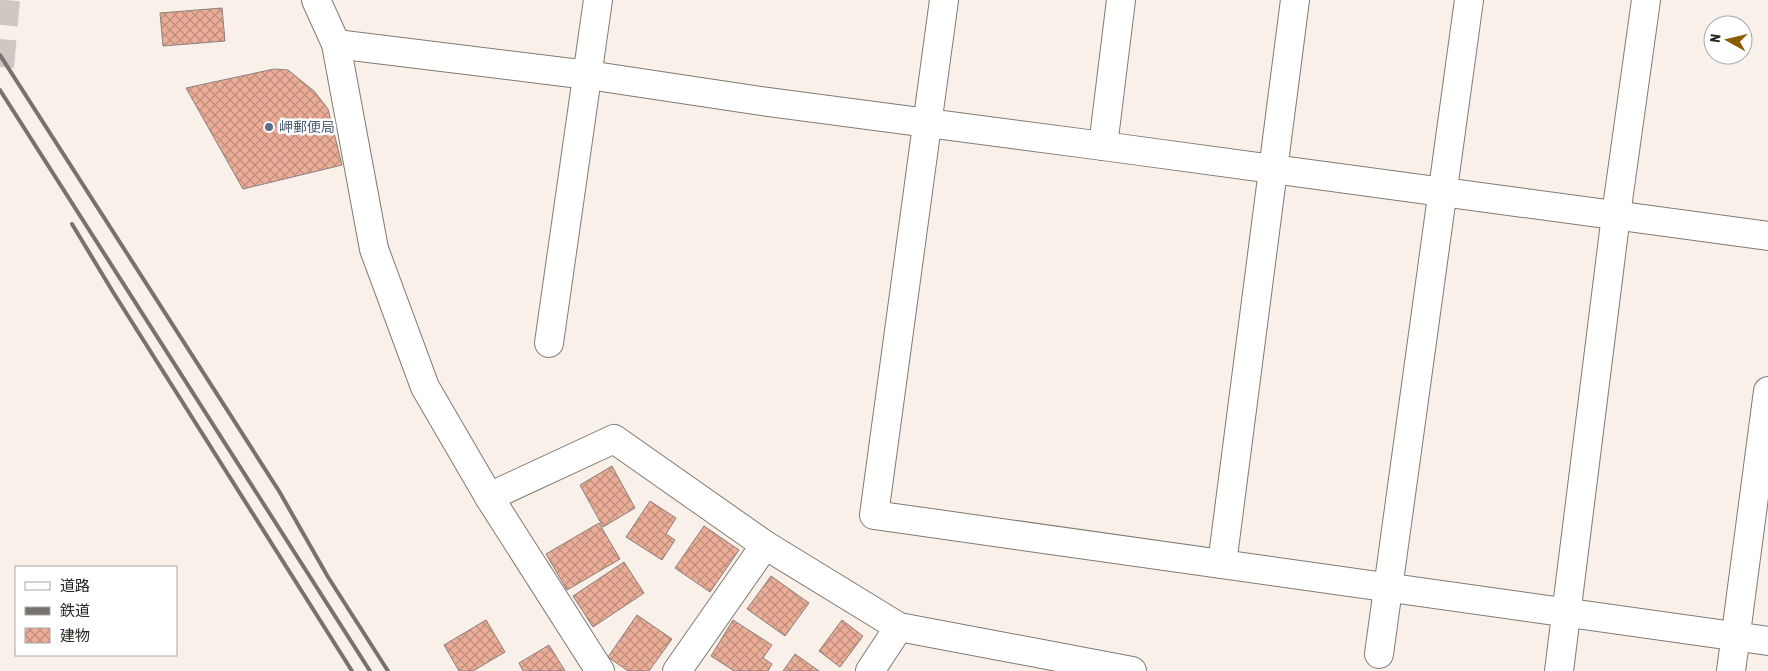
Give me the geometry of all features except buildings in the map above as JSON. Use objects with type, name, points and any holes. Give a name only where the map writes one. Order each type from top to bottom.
[{"type":"street","points":[[316,0],[336,44],[374,249],[425,387],[489,497],[600,671]]},
{"type":"street","points":[[549,343],[598,0]]},
{"type":"street","points":[[944,0],[874,515],[1768,641]]},
{"type":"street","points":[[1103,146],[1121,0]]},
{"type":"street","points":[[1222,564],[1295,0]]},
{"type":"street","points":[[1379,654],[1470,0]]},
{"type":"street","points":[[1559,671],[1616,215],[1646,0]]},
{"type":"street","points":[[336,44],[588,75],[751,100],[1768,236]]},
{"type":"street","points":[[1731,671],[1768,391]]},
{"type":"street","points":[[489,497],[614,439],[765,545],[899,627],[1062,665],[1132,671]]},
{"type":"street","points":[[677,671],[765,545]]},
{"type":"street","points":[[870,671],[899,627]]},
{"type":"tunnel","points":[[0,67],[6,0]]},
{"type":"railway","points":[[0,55],[279,491],[328,577],[388,671]]},
{"type":"railway","points":[[0,90],[370,671]]},
{"type":"railway","points":[[72,224],[352,671]]},
{"type":"place","name":"岬郵便局","points":[[269,127]]}]
